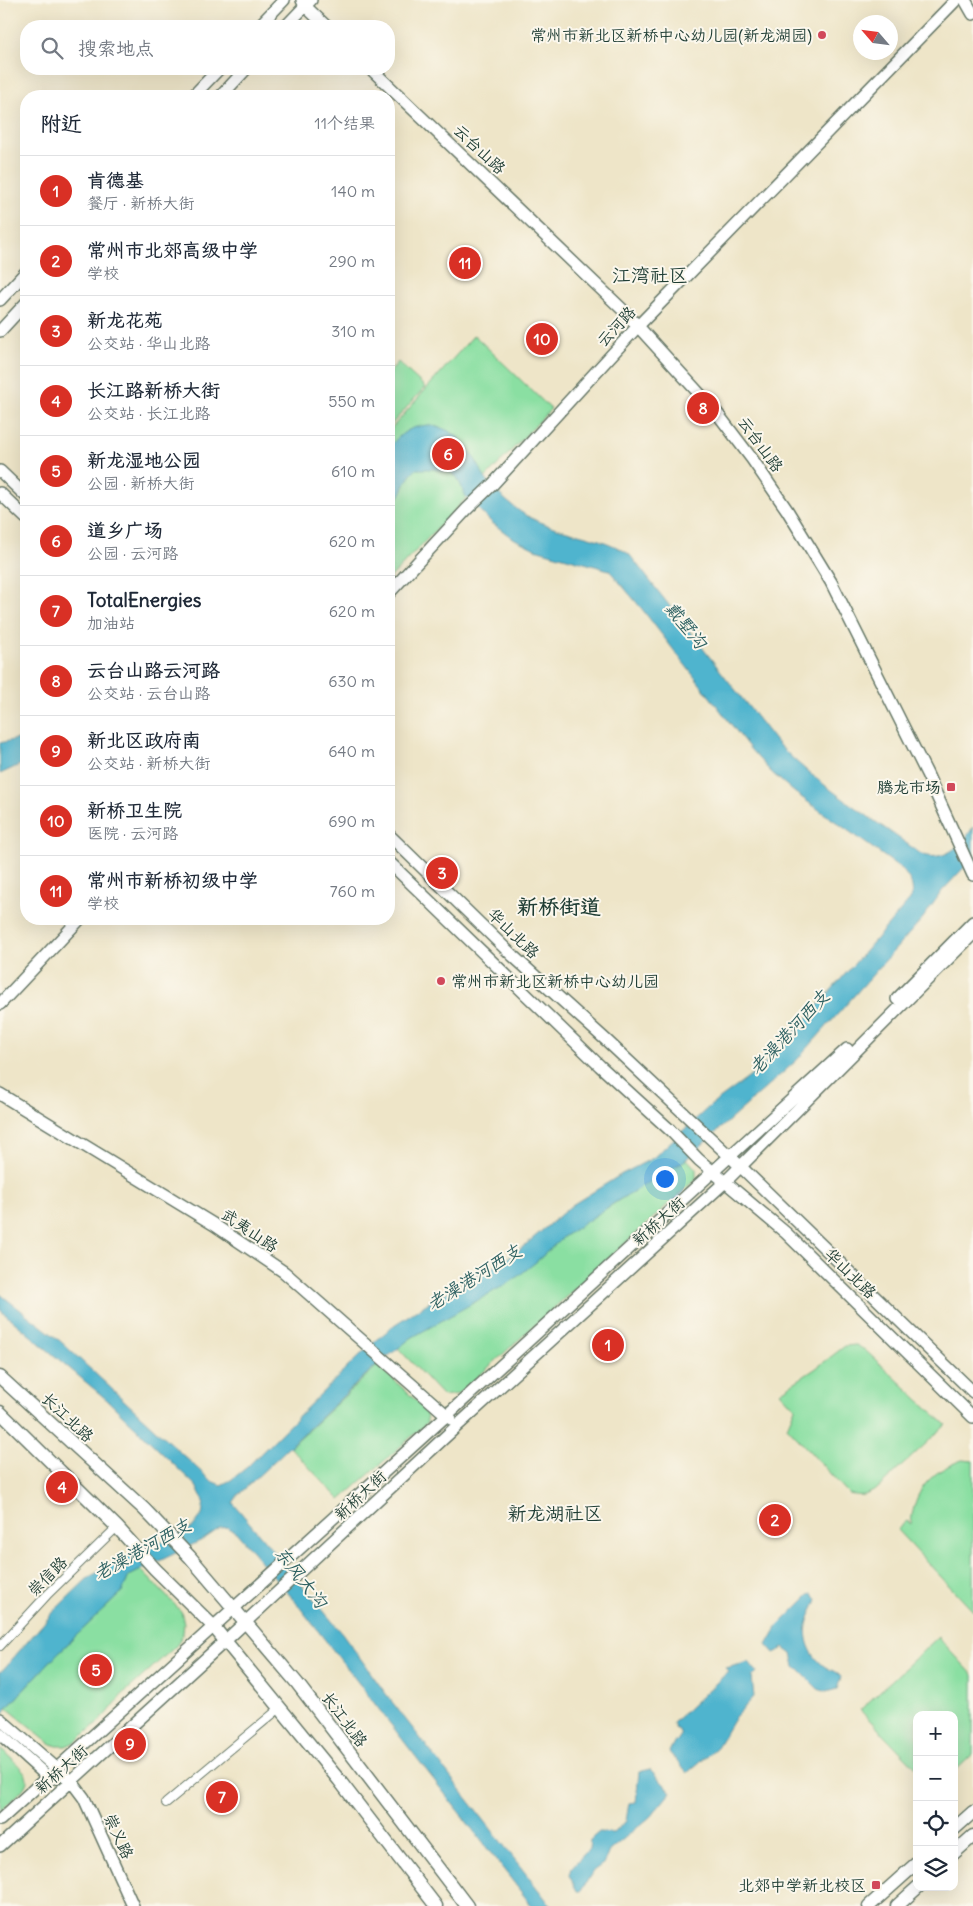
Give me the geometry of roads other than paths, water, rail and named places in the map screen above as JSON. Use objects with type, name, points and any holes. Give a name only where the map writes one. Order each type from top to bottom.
[{"type":"main road","name":"长江北路","points":[[0,1377],[144,1508],[156,1523],[190,1557],[297,1683],[467,1906]]},
{"type":"main road","points":[[0,1412],[213,1626],[339,1780],[436,1906]]},
{"type":"main road","points":[[958,1825],[973,1812]]},
{"type":"main road","points":[[958,1850],[973,1836]]},
{"type":"main road","points":[[868,1906],[913,1867]]},
{"type":"main road","points":[[897,1906],[914,1891]]},
{"type":"street","points":[[265,20],[284,0],[306,2],[321,20]]},
{"type":"street","name":"云河路","points":[[395,587],[467,509],[493,484],[639,325],[956,0]]},
{"type":"street","points":[[965,0],[973,14]]},
{"type":"street","points":[[291,20],[306,2]]},
{"type":"street","points":[[199,90],[213,75]]},
{"type":"street","points":[[227,90],[240,75]]},
{"type":"street","name":"云台山路","points":[[377,75],[393,90]]},
{"type":"street","name":"云台山路","points":[[395,92],[639,325],[717,413],[752,458],[787,510],[831,582],[927,774],[971,872]]},
{"type":"street","points":[[0,300],[20,278]]},
{"type":"street","points":[[0,332],[20,310]]},
{"type":"street","points":[[0,472],[20,490]]},
{"type":"street","points":[[0,493],[20,512]]},
{"type":"street","name":"华山北路","points":[[395,841],[513,956],[740,1166],[973,1392]]},
{"type":"street","name":"华山北路","points":[[395,868],[600,1066],[670,1130],[699,1160],[786,1233],[973,1417]]},
{"type":"street","name":"新桥大街","points":[[0,1820],[841,1055],[973,922]]},
{"type":"street","points":[[0,1004],[74,925]]},
{"type":"street","name":"新桥大街","points":[[0,1846],[725,1182],[973,934]]},
{"type":"street","name":"武夷山路","points":[[0,1094],[213,1224],[284,1272],[447,1415],[457,1426]]},
{"type":"street","name":"崇信路","points":[[0,1646],[47,1595],[119,1530]]},
{"type":"street","points":[[166,1803],[280,1708]]},
{"type":"street","points":[[2,1720],[52,1773]]},
{"type":"street","points":[[0,1734],[52,1773],[72,1782]]},
{"type":"street","name":"崇义路","points":[[72,1782],[84,1798],[133,1906]]},
{"type":"water","points":[[428,425],[453,433],[469,450],[492,486],[513,506],[526,515],[555,528],[600,540],[629,554],[777,743],[828,788],[921,854],[937,856],[951,851],[969,834],[973,827],[973,858],[942,891],[923,918],[797,1060],[684,1161],[619,1200],[563,1237],[512,1281],[411,1338],[371,1370],[238,1495],[233,1503],[342,1633],[389,1698],[551,1906],[532,1906],[294,1600],[236,1532],[227,1527],[220,1528],[204,1539],[129,1576],[122,1592],[57,1654],[7,1708],[0,1720],[0,1673],[57,1608],[89,1577],[123,1559],[192,1528],[202,1515],[204,1501],[196,1486],[106,1399],[0,1310],[0,1294],[58,1339],[211,1481],[221,1485],[246,1468],[361,1354],[394,1325],[431,1301],[500,1263],[518,1251],[572,1205],[622,1174],[653,1158],[710,1106],[755,1073],[785,1043],[910,900],[912,895],[911,884],[902,869],[794,792],[771,772],[751,750],[642,609],[609,570],[535,549],[511,537],[491,522],[466,497],[457,477],[451,473],[433,469],[416,469],[395,501],[395,441],[415,427]]},
{"type":"water","points":[[20,738],[20,765],[0,774],[0,743]]},
{"type":"water","points":[[812,1594],[817,1599],[807,1627],[806,1634],[809,1646],[819,1662],[841,1677],[837,1689],[826,1692],[818,1689],[795,1666],[792,1654],[784,1648],[774,1653],[767,1645],[778,1626]]},
{"type":"water","points":[[749,1662],[757,1672],[752,1677],[754,1697],[735,1717],[717,1747],[687,1773],[669,1752],[674,1742],[681,1735],[673,1723],[729,1671],[726,1668]]},
{"type":"water","points":[[650,1769],[671,1792],[650,1817],[609,1851],[604,1863],[593,1871],[581,1891],[577,1891],[569,1875],[571,1868],[589,1849],[590,1840],[599,1832],[613,1833],[626,1821],[629,1803],[636,1802],[639,1772]]},
{"type":"place","name":"常州市新北区新桥中心幼儿园(新龙湖园)","points":[[822,35]]},
{"type":"place","name":"常州市新桥初级中学","points":[[465,263]]},
{"type":"place","name":"新桥卫生院","points":[[542,339]]},
{"type":"place","name":"云台山路云河路","points":[[703,408]]},
{"type":"place","name":"道乡广场","points":[[448,454]]},
{"type":"place","name":"腾龙市场","points":[[951,787]]},
{"type":"place","name":"新龙花苑","points":[[442,873]]},
{"type":"place","name":"常州市新北区新桥中心幼儿园","points":[[441,981]]},
{"type":"place","name":"肯德基","points":[[608,1345]]},
{"type":"place","name":"长江路新桥大街","points":[[62,1487]]},
{"type":"place","name":"常州市北郊高级中学","points":[[775,1520]]},
{"type":"place","name":"新龙湿地公园","points":[[96,1670]]},
{"type":"place","name":"新北区政府南","points":[[130,1744]]},
{"type":"place","name":"TotalEnergies","points":[[222,1797]]},
{"type":"place","name":"北郊中学新北校区","points":[[876,1885]]},
{"type":"district","name":"江湾社区","points":[[650,275]]},
{"type":"district","name":"新桥街道","points":[[559,906]]},
{"type":"district","name":"新龙湖社区","points":[[555,1513]]},
{"type":"water label","name":"戴墅沟","points":[[686,625]]},
{"type":"water label","name":"老澡港河西支","points":[[789,1032]]},
{"type":"water label","name":"老澡港河西支","points":[[474,1277]]},
{"type":"water label","name":"老澡港河西支","points":[[142,1549]]},
{"type":"water label","name":"东风大沟","points":[[301,1577]]}]
